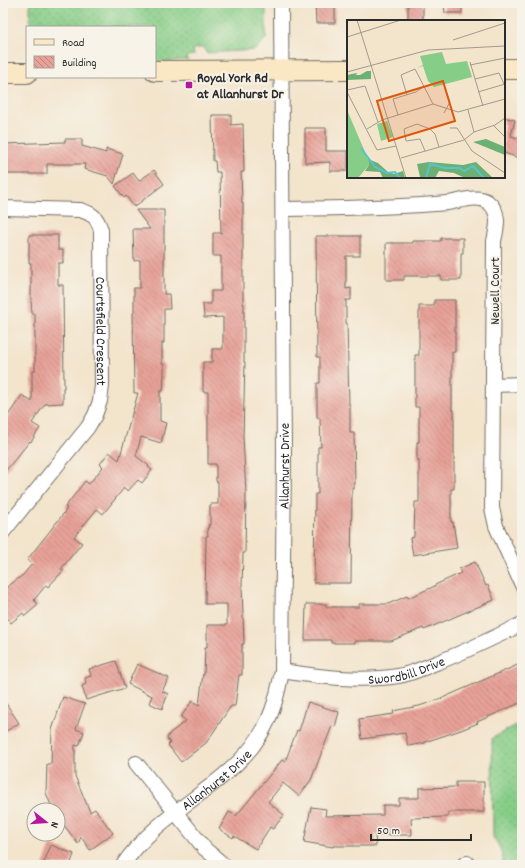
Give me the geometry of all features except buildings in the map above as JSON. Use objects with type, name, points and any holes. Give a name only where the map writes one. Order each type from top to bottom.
[{"type":"main road","points":[[505,69],[522,69]]},
{"type":"main road","points":[[156,70],[347,70]]},
{"type":"main road","points":[[3,73],[26,73]]},
{"type":"street","name":"Allanhurst Drive","points":[[123,865],[144,839],[175,812],[239,762],[253,746],[265,727],[276,702],[282,671],[284,455],[282,3]]},
{"type":"street","name":"Newell Court","points":[[283,209],[389,207],[449,203],[474,199],[487,201],[494,207],[497,217],[494,241],[492,508],[496,526],[522,585]]},
{"type":"street","name":"Courtsfield Crescent","points":[[3,208],[80,210],[91,213],[98,220],[102,230],[103,372],[100,401],[95,415],[88,427],[3,532]]},
{"type":"street","points":[[494,384],[522,384]]},
{"type":"street","name":"Swordbill Drive","points":[[282,671],[339,678],[386,678],[399,676],[452,657],[522,624]]},
{"type":"street","points":[[136,763],[205,849],[224,865]]},
{"type":"green space","points":[[30,3],[266,3],[266,39],[255,50],[206,53],[204,47],[193,49],[194,55],[187,56],[188,60],[156,62],[156,26],[30,26]]},
{"type":"green space","points":[[522,722],[522,865],[503,865],[501,850],[493,837],[492,738]]},
{"type":"place","name":"Royal York Rd at Allanhurst Dr","points":[[189,85]]}]
